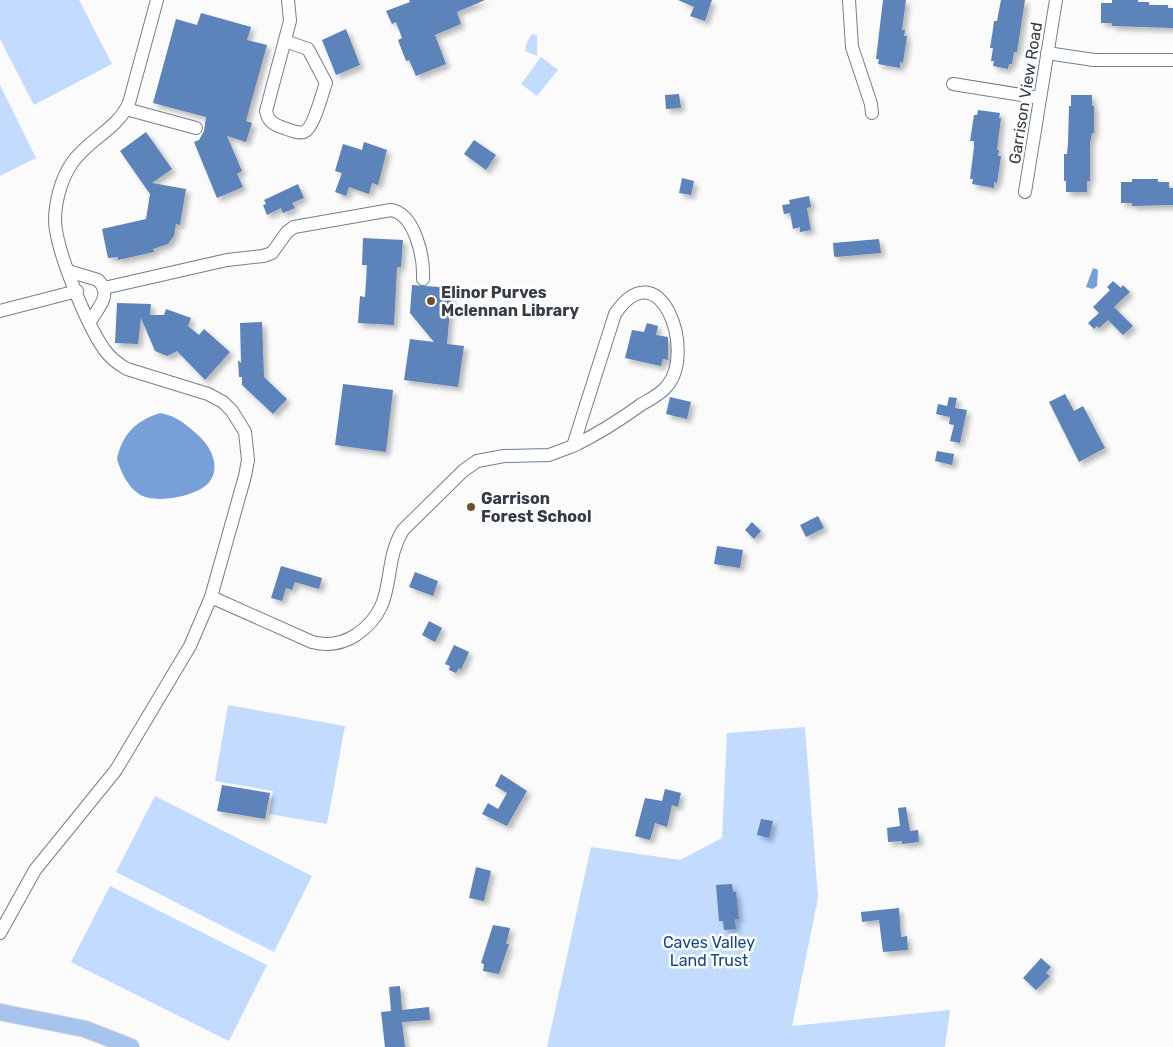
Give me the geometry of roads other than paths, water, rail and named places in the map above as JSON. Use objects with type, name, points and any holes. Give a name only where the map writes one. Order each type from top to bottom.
[{"type":"main road","points":[[0,1012],[85,1029],[131,1047]]},
{"type":"street","points":[[0,933],[32,875],[98,795],[137,738],[190,646],[211,598],[248,460],[245,432],[232,411],[208,394],[142,375],[116,362],[105,350],[90,322],[68,272],[58,241],[55,222],[60,188],[72,163],[83,149],[118,122],[126,110],[157,0]]},
{"type":"street","points":[[285,41],[308,49],[326,83],[311,125],[303,132],[277,125],[267,118],[266,112],[290,21],[288,0]]},
{"type":"street","points":[[849,0],[852,47],[872,104],[872,113]]},
{"type":"street","name":"Garrison View Road","points":[[1025,192],[1056,0]]},
{"type":"street","points":[[1048,54],[1094,60],[1173,60]]},
{"type":"street","points":[[954,84],[1040,98]]},
{"type":"street","points":[[126,110],[196,128]]},
{"type":"street","points":[[104,288],[227,260],[263,256],[272,253],[287,232],[294,227],[391,210],[400,211],[407,217],[422,253],[424,264],[423,278]]},
{"type":"street","points":[[68,272],[98,280],[104,288],[104,299],[90,322]]},
{"type":"street","points":[[0,311],[77,291]]},
{"type":"street","points":[[211,598],[312,642],[324,645],[342,642],[354,636],[377,616],[385,599],[397,540],[402,530],[463,471],[477,461],[489,458],[550,455],[573,446],[604,431],[668,386],[675,365],[678,337],[664,302],[658,296],[644,292],[635,293],[622,304],[615,314],[573,446]]},
{"type":"place","name":"Elinor Purves Mclennan Library","points":[[431,301]]},
{"type":"place","name":"Garrison Forest School","points":[[471,507]]},
{"type":"park label","name":"Caves Valley Land Trust","points":[[709,951]]}]
